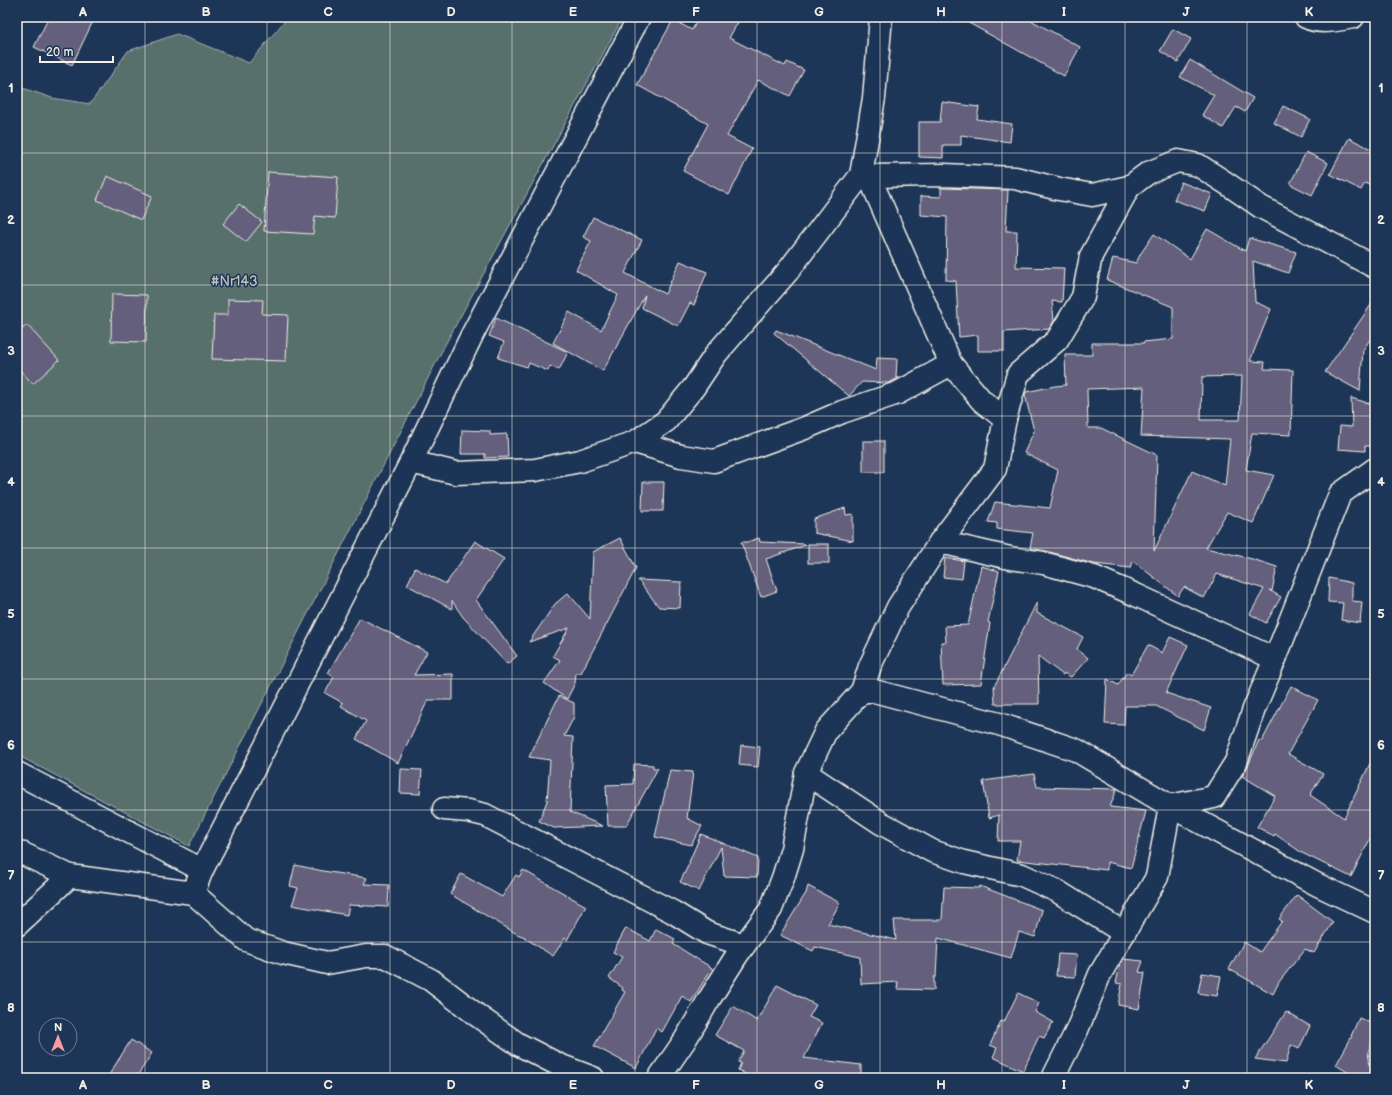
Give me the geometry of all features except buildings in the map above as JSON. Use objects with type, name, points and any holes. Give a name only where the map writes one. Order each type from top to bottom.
[{"type":"street","points":[[194,893],[202,870],[411,462],[472,335],[639,17]]},
{"type":"street","points":[[881,17],[865,175],[951,364],[982,402],[1005,419]]},
{"type":"street","points":[[1306,17],[1314,21],[1337,20],[1352,17]]},
{"type":"street","points":[[865,175],[944,175],[1016,178],[1058,189],[1092,195],[1129,187],[1148,173],[1178,161],[1198,165],[1261,207],[1375,267]]},
{"type":"street","points":[[411,462],[456,473],[535,470],[580,461],[635,442],[666,421],[694,387],[716,354],[788,271],[865,175]]},
{"type":"street","points":[[659,1078],[685,1040],[744,945],[771,909],[792,849],[806,773],[826,731],[862,691],[870,666],[898,607],[940,542],[995,469],[1005,419],[1018,374],[1056,340],[1083,297],[1091,256],[1129,187]]},
{"type":"street","points":[[635,442],[681,456],[714,461],[805,428],[842,412],[898,393],[951,364]]},
{"type":"street","points":[[1170,806],[1214,797],[1236,762],[1254,709],[1340,494],[1375,469]]},
{"type":"street","points":[[940,542],[1010,558],[1043,563],[1094,578],[1136,595],[1275,659]]},
{"type":"street","points":[[862,691],[874,690],[999,724],[1076,750],[1170,806],[1318,885],[1375,912]]},
{"type":"street","points":[[17,773],[202,870]]},
{"type":"street","points":[[806,773],[881,823],[932,851],[964,862],[1022,874],[1057,891],[1124,933]]},
{"type":"street","points":[[1053,1078],[1100,974],[1157,877],[1170,806]]},
{"type":"street","points":[[444,809],[468,811],[485,815],[673,912],[707,933],[744,945]]},
{"type":"street","points":[[17,851],[70,876],[194,893],[246,940],[283,953],[327,963],[366,956],[385,956],[431,980],[518,1044],[559,1065],[593,1078]]},
{"type":"street","points":[[17,925],[70,876]]},
{"type":"street","points":[[1064,1056],[1070,1078]]},
{"type":"green space","name":"#Nr143","points":[[288,17],[623,17],[446,343],[189,846],[17,755],[17,86],[52,98],[90,104],[128,51],[177,34],[249,63]]}]
